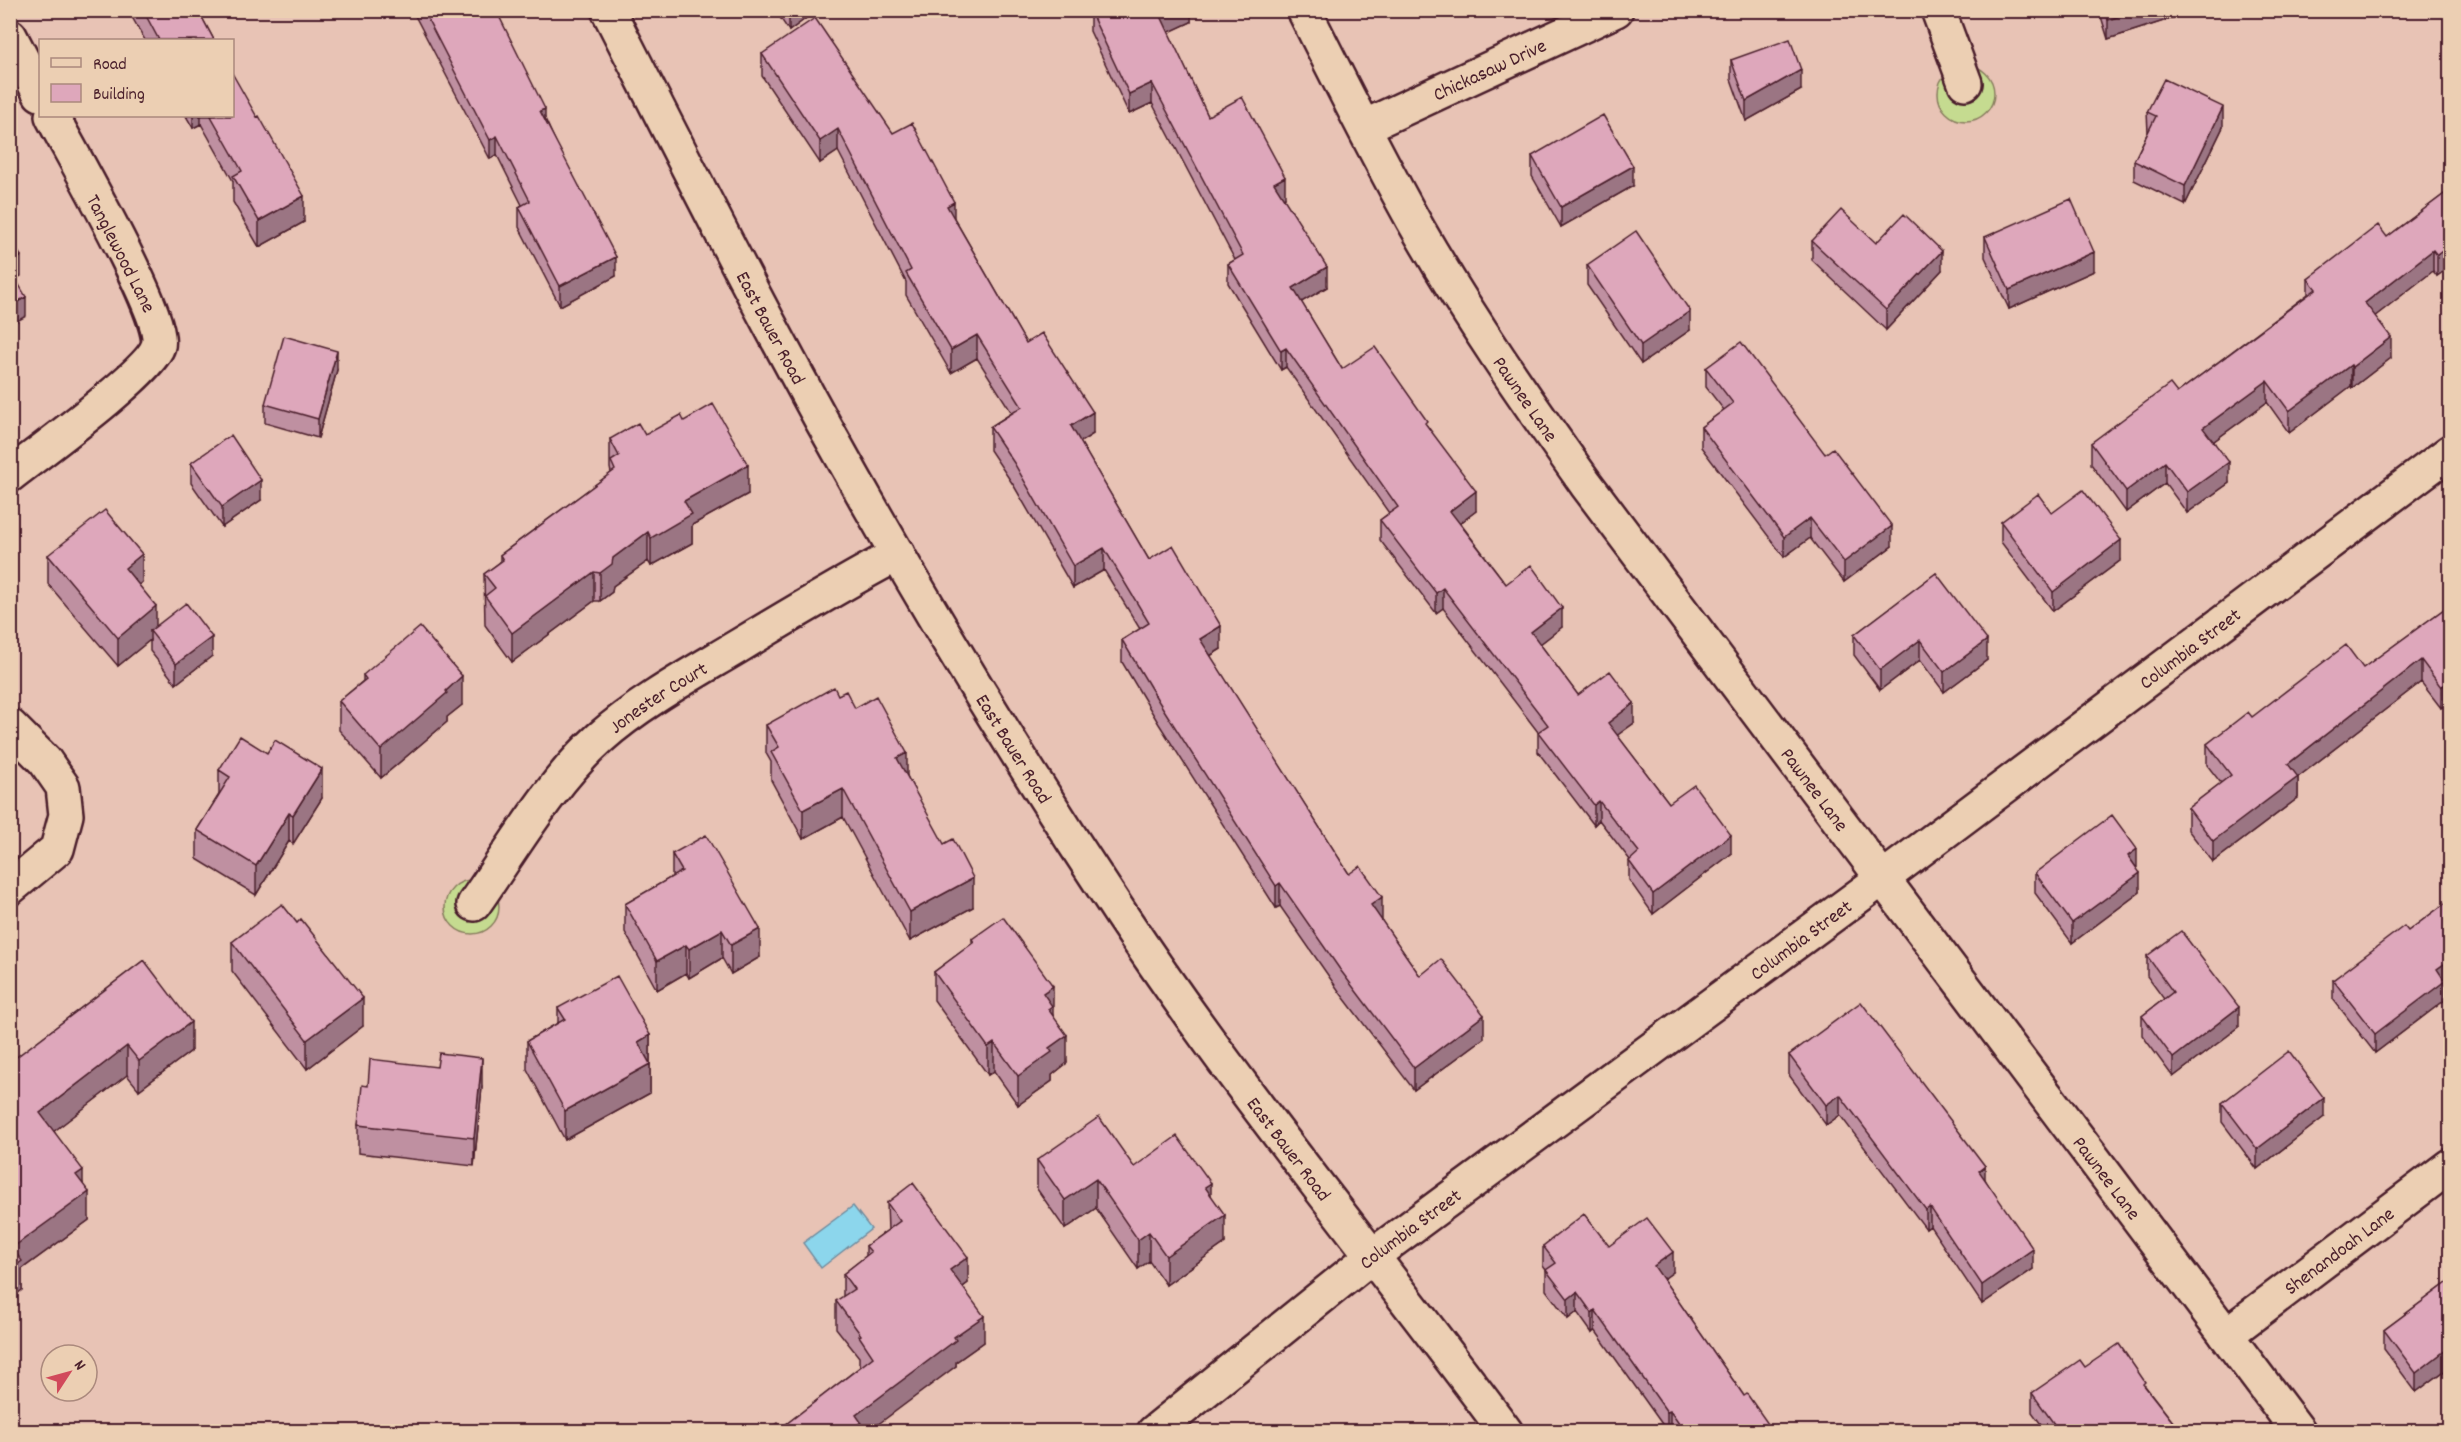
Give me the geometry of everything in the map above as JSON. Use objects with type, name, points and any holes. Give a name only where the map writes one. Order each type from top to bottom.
[{"type":"street","name":"East Bauer Road","points":[[608,10],[772,328],[898,554],[1006,736],[1123,918],[1218,1052],[1506,1431]]},
{"type":"street","name":"Pawnee Lane","points":[[1304,10],[1424,238],[1518,387],[1586,484],[2299,1431]]},
{"type":"street","name":"Chickasaw Drive","points":[[1364,127],[1616,10]]},
{"type":"street","points":[[1938,10],[1965,83]]},
{"type":"street","points":[[10,36],[39,92]]},
{"type":"street","name":"Tanglewood Lane","points":[[10,475],[123,385],[147,363],[159,345],[157,322],[133,267],[53,117]]},
{"type":"street","name":"Columbia Street","points":[[1154,1431],[1372,1256],[1883,878],[2451,452]]},
{"type":"street","name":"Jonester Court","points":[[474,904],[565,774],[601,737],[661,693],[708,664],[854,577],[898,554]]},
{"type":"street","points":[[10,726],[45,762],[63,787],[66,815],[57,849],[10,888]]},
{"type":"street","name":"Shenandoah Lane","points":[[2226,1335],[2451,1166]]},
{"type":"green space","points":[[1961,65],[1971,65],[1986,73],[1992,82],[1994,93],[1992,104],[1986,113],[1971,121],[1961,121],[1950,116],[1943,109],[1938,98],[1938,88],[1943,77],[1950,70]]},
{"type":"green space","points":[[472,880],[482,882],[491,888],[497,897],[499,907],[497,917],[491,926],[482,932],[472,934],[462,932],[453,926],[447,917],[445,907],[447,897],[453,888],[462,882]]},
{"type":"water","points":[[853,1206],[871,1229],[821,1268],[803,1243]]},
{"type":"building","points":[[143,10],[198,10],[213,39],[158,39]]},
{"type":"building","points":[[423,10],[496,10],[545,109],[540,111],[616,257],[560,286],[519,207],[530,201],[497,136],[490,140]]},
{"type":"building","points":[[1173,10],[1161,16],[1208,116],[1242,97],[1285,177],[1274,183],[1327,267],[1293,288],[1342,369],[1375,347],[1427,421],[1425,423],[1476,491],[1450,511],[1506,584],[1531,565],[1562,608],[1531,632],[1578,695],[1610,671],[1634,703],[1608,723],[1669,803],[1694,785],[1731,835],[1653,894],[1629,861],[1639,852],[1599,801],[1594,805],[1538,732],[1548,725],[1443,588],[1436,593],[1380,520],[1398,507],[1286,348],[1281,351],[1228,264],[1243,255],[1152,83],[1129,94],[1090,11]]},
{"type":"building","points":[[2105,10],[2136,10],[2108,20]]},
{"type":"building","points":[[815,18],[893,133],[912,123],[954,202],[947,206],[1026,343],[1042,333],[1093,412],[1071,426],[1149,560],[1173,545],[1221,626],[1200,639],[1349,874],[1360,866],[1382,897],[1371,905],[1420,976],[1441,959],[1484,1015],[1414,1068],[1341,971],[1280,883],[1276,886],[1122,640],[1149,623],[1104,548],[1073,566],[1014,463],[990,427],[1022,407],[977,335],[951,350],[906,273],[911,270],[838,129],[820,141],[762,54]]},
{"type":"building","points":[[1790,39],[1801,70],[1746,101],[1731,60]]},
{"type":"building","points":[[234,77],[304,196],[259,221],[233,176],[242,171],[212,117],[234,117]]},
{"type":"building","points":[[2164,79],[2223,107],[2185,186],[2134,161],[2156,116],[2147,112]]},
{"type":"building","points":[[1603,115],[1633,166],[1561,207],[1532,156]]},
{"type":"building","points":[[2451,189],[2451,244],[2437,255],[2433,250],[2365,303],[2391,337],[2289,411],[2267,381],[2203,428],[2229,462],[2187,492],[2165,462],[2126,491],[2091,443],[2170,384],[2177,393],[2316,289],[2308,279],[2378,225],[2387,237]]},
{"type":"building","points":[[2071,199],[2094,252],[2009,290],[1985,237]]},
{"type":"building","points":[[1841,210],[1876,243],[1904,214],[1942,251],[1886,310],[1812,241]]},
{"type":"building","points":[[1636,231],[1690,311],[1641,345],[1587,265]]},
{"type":"building","points":[[10,238],[21,256],[10,262]]},
{"type":"building","points":[[10,269],[26,297],[10,306]]},
{"type":"building","points":[[284,336],[337,351],[318,419],[265,404]]},
{"type":"building","points":[[1741,342],[1825,454],[1833,448],[1892,526],[1844,562],[1810,518],[1784,537],[1701,427],[1733,403],[1706,368]]},
{"type":"building","points":[[713,404],[748,465],[684,501],[692,514],[651,538],[648,532],[613,558],[612,564],[600,573],[594,572],[512,633],[485,596],[495,588],[484,574],[503,560],[500,555],[615,470],[611,461],[619,456],[610,439],[638,423],[645,435],[681,415],[684,421]]},
{"type":"building","points":[[231,435],[261,480],[222,507],[191,463]]},
{"type":"building","points":[[2083,490],[2121,540],[2053,592],[2001,522],[2038,494],[2052,513]]},
{"type":"building","points":[[105,510],[142,554],[125,568],[156,606],[118,638],[48,555]]},
{"type":"building","points":[[1936,573],[1987,640],[1944,672],[1920,640],[1880,670],[1854,635]]},
{"type":"building","points":[[186,603],[212,637],[176,664],[150,631]]},
{"type":"building","points":[[2451,604],[2451,680],[2441,687],[2421,660],[2288,764],[2298,777],[2213,841],[2188,808],[2231,775],[2207,744],[2248,712],[2252,717],[2346,645],[2363,668]]},
{"type":"building","points":[[420,627],[462,676],[446,691],[447,693],[381,750],[339,701],[366,679],[363,675]]},
{"type":"building","points":[[834,687],[838,695],[846,691],[855,708],[876,696],[907,753],[897,758],[944,844],[953,839],[973,878],[910,912],[843,789],[803,810],[771,752],[779,747],[766,725]]},
{"type":"building","points":[[240,736],[267,753],[275,740],[322,769],[293,815],[289,813],[256,866],[197,830],[230,777],[219,770]]},
{"type":"building","points":[[2112,815],[2137,849],[2128,856],[2140,873],[2072,923],[2035,873]]},
{"type":"building","points":[[706,835],[760,929],[731,945],[722,930],[689,949],[686,945],[657,961],[625,904],[682,871],[672,854]]},
{"type":"building","points":[[2451,899],[2451,959],[2437,969],[2445,981],[2375,1034],[2333,980],[2404,926],[2408,931]]},
{"type":"building","points":[[282,904],[297,923],[301,919],[363,998],[307,1040],[232,942]]},
{"type":"building","points":[[1003,917],[1053,986],[1043,993],[1052,1006],[1048,1009],[1067,1035],[1049,1048],[1052,1052],[1018,1076],[994,1043],[988,1047],[934,972],[974,942],[972,939]]},
{"type":"building","points":[[2181,931],[2239,1007],[2173,1058],[2142,1016],[2173,992],[2147,956]]},
{"type":"building","points":[[144,960],[191,1022],[139,1061],[127,1046],[40,1113],[83,1170],[76,1175],[89,1192],[12,1248],[22,1261],[10,1270],[10,1062]]},
{"type":"building","points":[[617,976],[650,1035],[638,1042],[650,1064],[565,1111],[527,1041],[565,1019],[558,1008]]},
{"type":"building","points":[[1861,1002],[1985,1166],[1979,1171],[2033,1249],[1982,1285],[1930,1207],[1926,1210],[1840,1095],[1826,1105],[1789,1055]]},
{"type":"building","points":[[2289,1051],[2324,1098],[2257,1149],[2222,1103]]},
{"type":"building","points":[[439,1053],[482,1058],[474,1138],[358,1125],[362,1085],[368,1086],[370,1059],[437,1067]]},
{"type":"building","points":[[1099,1117],[1134,1167],[1177,1136],[1211,1183],[1205,1187],[1225,1215],[1166,1256],[1149,1232],[1138,1240],[1096,1179],[1065,1200],[1037,1160]]},
{"type":"building","points":[[913,1183],[968,1257],[950,1270],[984,1316],[954,1337],[956,1340],[856,1415],[861,1422],[849,1431],[766,1431],[778,1423],[781,1428],[873,1357],[859,1336],[861,1335],[836,1301],[854,1289],[843,1274],[871,1252],[866,1246],[900,1221],[887,1203]]},
{"type":"building","points":[[1584,1214],[1609,1246],[1647,1218],[1673,1252],[1654,1266],[1744,1396],[1747,1394],[1773,1431],[1684,1431],[1670,1411],[1667,1412],[1595,1310],[1592,1313],[1577,1292],[1568,1299],[1546,1270],[1556,1263],[1543,1246]]},
{"type":"building","points":[[2451,1280],[2451,1346],[2416,1373],[2384,1330]]},
{"type":"building","points":[[2119,1344],[2145,1382],[2143,1384],[2180,1431],[2080,1431],[2078,1429],[2059,1431],[2032,1393],[2080,1360],[2085,1367]]}]
